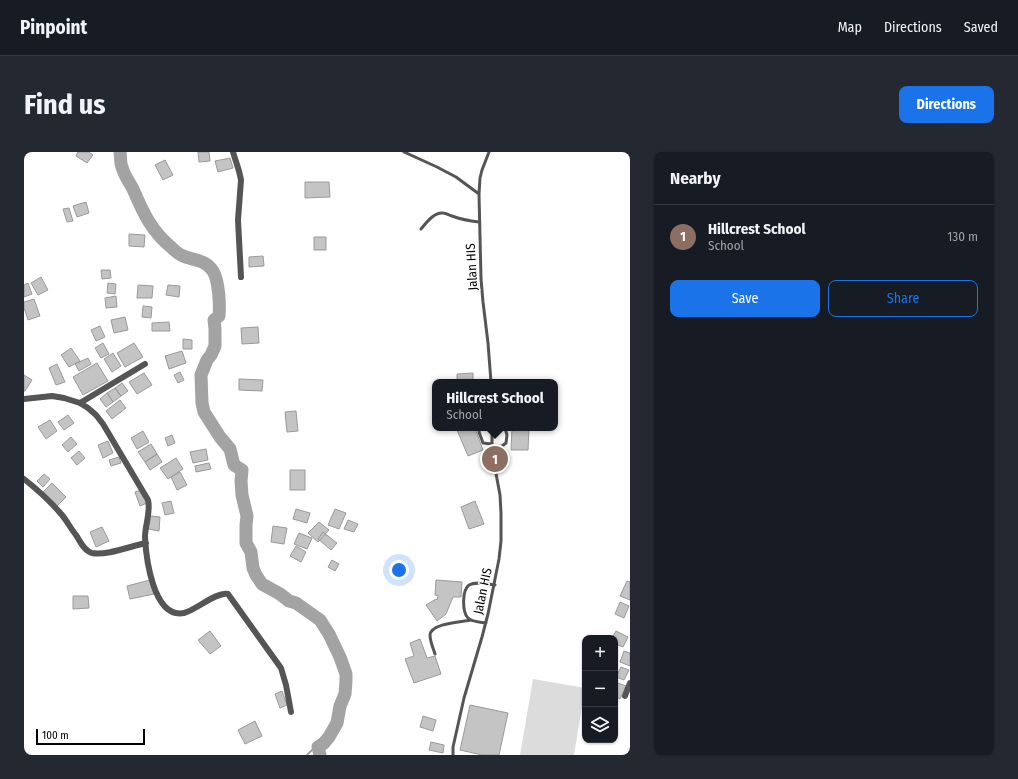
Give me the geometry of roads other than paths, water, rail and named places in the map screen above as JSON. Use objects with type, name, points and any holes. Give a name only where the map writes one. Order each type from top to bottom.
[{"type":"street","points":[[233,152],[241,180],[238,214],[241,277]]},
{"type":"street","points":[[80,403],[145,364]]},
{"type":"street","points":[[24,399],[52,396],[64,398],[80,403],[96,415],[103,424],[148,500],[149,510],[145,535],[146,552],[152,584],[156,595],[172,612],[182,613],[190,611],[225,593],[228,594],[281,668],[291,712]]},
{"type":"street","points":[[24,479],[46,498],[62,516],[84,548],[90,553],[117,550],[146,542]]},
{"type":"street","points":[[625,696],[630,683]]},
{"type":"lane","points":[[404,152],[456,177],[479,194]]},
{"type":"lane","name":"Jalan HIS","points":[[489,152],[480,178],[479,222],[481,279],[491,379]]},
{"type":"lane","points":[[421,229],[431,218],[443,212],[450,216],[464,220],[479,222]]},
{"type":"lane","points":[[479,431],[483,443],[492,446],[502,446],[506,443],[506,431]]},
{"type":"lane","name":"Jalan HIS","points":[[453,755],[453,747],[464,698],[486,623],[495,585],[501,541],[501,513],[499,489],[492,446],[492,431]]},
{"type":"lane","points":[[471,620],[466,616],[464,605],[467,586],[474,584],[495,585]]},
{"type":"lane","points":[[435,654],[430,633],[432,629],[439,626],[471,620],[486,623]]},
{"type":"waterway","points":[[120,152],[121,164],[124,173],[153,228],[164,241],[181,255],[206,264],[213,271],[217,281],[219,293],[219,316],[214,320],[215,346],[201,375],[202,403],[204,412],[220,437],[230,449],[234,465],[242,470],[242,495],[247,516],[246,543],[251,552],[253,568],[262,584],[289,601],[296,603],[320,620],[329,634],[346,674],[345,694],[340,706],[337,723],[329,737],[318,747],[320,755]]},
{"type":"waterway","points":[[307,755],[315,747],[318,747]]},
{"type":"place","name":"Hillcrest School","points":[[495,459]]}]
